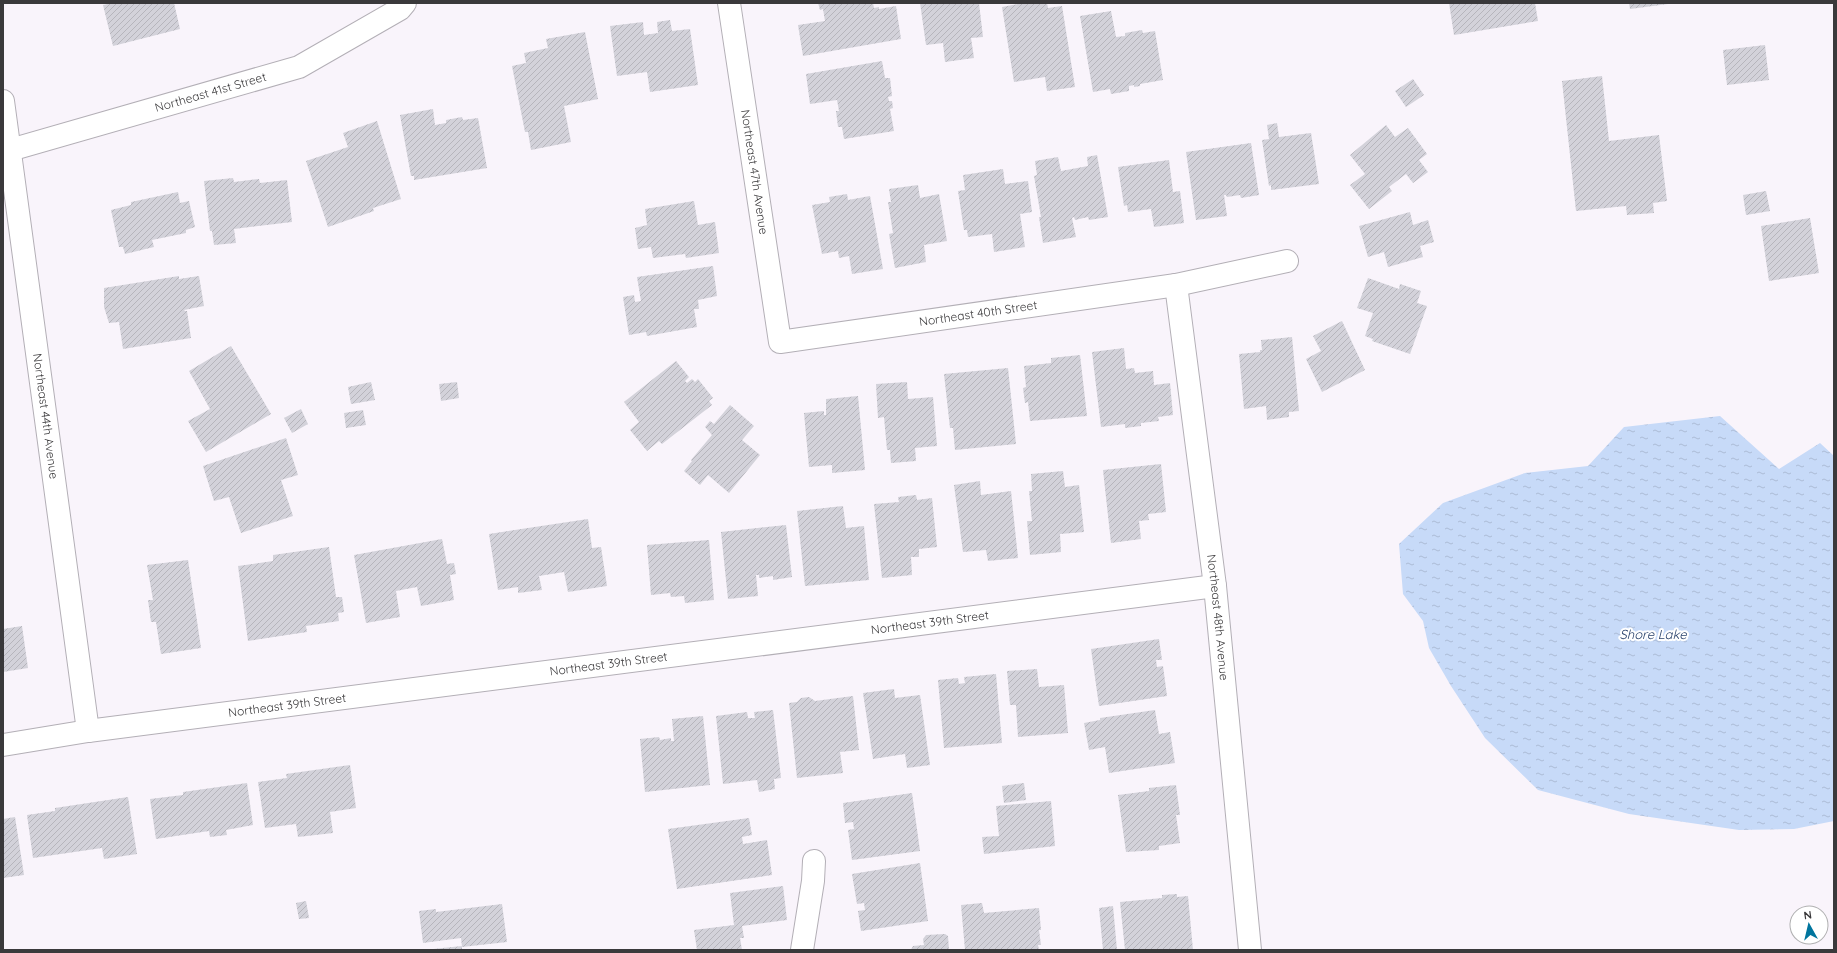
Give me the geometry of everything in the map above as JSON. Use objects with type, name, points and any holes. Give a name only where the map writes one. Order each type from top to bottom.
[{"type":"street","name":"Northeast 41st Street","points":[[6,151],[300,67],[400,9],[405,3]]},
{"type":"street","name":"Northeast 47th Avenue","points":[[729,3],[780,342]]},
{"type":"street","name":"Northeast 44th Avenue","points":[[3,101],[6,151],[88,731]]},
{"type":"street","name":"Northeast 40th Street","points":[[780,342],[1176,285],[1287,261]]},
{"type":"street","name":"Northeast 48th Avenue","points":[[1176,285],[1215,586],[1250,950]]},
{"type":"street","name":"Northeast 39th Street","points":[[3,745],[88,731],[1215,586]]},
{"type":"street","points":[[802,950],[813,881],[814,861]]},
{"type":"water","name":"Shore Lake","points":[[1720,416],[1779,469],[1820,443],[1834,456],[1834,821],[1794,829],[1739,830],[1629,814],[1538,790],[1485,738],[1451,686],[1429,648],[1423,621],[1403,594],[1399,544],[1443,503],[1525,473],[1588,466],[1624,427]]},
{"type":"building","points":[[112,3],[174,3],[180,29],[113,46],[103,5]]},
{"type":"building","points":[[818,3],[873,3],[874,8],[879,7],[879,9],[896,6],[901,39],[803,56],[798,25],[825,21],[823,9],[820,10]]},
{"type":"building","points":[[920,3],[979,3],[983,37],[971,38],[974,58],[945,62],[943,43],[926,45]]},
{"type":"building","points":[[1023,3],[1047,3],[1048,8],[1062,6],[1075,87],[1047,91],[1045,77],[1014,82],[1002,7]]},
{"type":"building","points":[[1449,3],[1535,3],[1538,21],[1454,35]]},
{"type":"building","points":[[1629,3],[1668,3],[1668,4],[1630,9]]},
{"type":"building","points":[[1111,11],[1116,37],[1125,36],[1125,33],[1142,30],[1143,33],[1155,31],[1163,80],[1140,84],[1140,86],[1129,86],[1129,91],[1111,94],[1110,89],[1093,92],[1080,16]]},
{"type":"building","points":[[670,20],[672,31],[690,29],[698,85],[650,92],[647,72],[617,76],[610,26],[643,22],[644,35],[658,33],[657,22]]},
{"type":"building","points":[[585,32],[598,99],[564,106],[571,142],[531,150],[528,132],[525,132],[512,66],[526,63],[524,53],[548,48],[546,39]]},
{"type":"building","points":[[1765,45],[1769,80],[1727,85],[1723,50]]},
{"type":"building","points":[[882,61],[885,78],[890,78],[892,96],[888,97],[889,101],[892,101],[893,108],[890,109],[894,131],[844,139],[842,127],[838,127],[836,111],[839,111],[837,100],[810,104],[806,74]]},
{"type":"building","points":[[1602,76],[1609,141],[1659,135],[1667,201],[1653,203],[1654,213],[1627,215],[1626,206],[1576,211],[1562,81]]},
{"type":"building","points":[[1413,79],[1424,95],[1406,107],[1395,91]]},
{"type":"building","points":[[433,109],[435,125],[446,123],[446,120],[462,117],[463,120],[478,118],[487,168],[414,180],[414,176],[411,176],[400,115]]},
{"type":"building","points":[[377,121],[401,199],[373,208],[374,211],[328,227],[306,161],[348,147],[343,133]]},
{"type":"building","points":[[1277,123],[1279,137],[1311,133],[1319,184],[1271,190],[1271,185],[1269,186],[1262,140],[1269,139],[1267,125]]},
{"type":"building","points":[[1386,125],[1395,137],[1408,128],[1427,154],[1419,160],[1428,172],[1413,183],[1406,174],[1389,187],[1392,191],[1369,209],[1350,185],[1365,174],[1350,155]]},
{"type":"building","points":[[1251,143],[1259,195],[1241,198],[1240,195],[1227,197],[1224,195],[1227,216],[1196,220],[1186,152]]},
{"type":"building","points":[[1097,155],[1108,217],[1089,220],[1088,217],[1075,220],[1074,217],[1072,218],[1076,237],[1043,243],[1039,217],[1041,217],[1034,176],[1037,175],[1035,161],[1058,157],[1061,171],[1088,166],[1087,157]]},
{"type":"building","points":[[1169,160],[1173,192],[1180,191],[1184,223],[1154,227],[1151,209],[1128,212],[1127,205],[1124,206],[1118,167]]},
{"type":"building","points":[[1003,169],[1005,184],[1028,181],[1032,212],[1020,214],[1025,247],[994,252],[992,234],[968,237],[967,230],[964,230],[958,191],[965,190],[963,175]]},
{"type":"building","points":[[233,178],[234,182],[259,179],[260,183],[287,180],[292,222],[234,229],[236,243],[214,245],[212,231],[210,231],[204,181]]},
{"type":"building","points":[[918,185],[920,198],[939,194],[947,241],[924,245],[926,262],[895,268],[889,234],[893,233],[888,202],[891,202],[889,189]]},
{"type":"building","points":[[1766,191],[1770,211],[1746,215],[1743,195]]},
{"type":"building","points":[[178,192],[180,203],[189,201],[195,227],[186,230],[186,233],[152,240],[154,247],[125,254],[123,247],[119,247],[111,210],[131,205],[131,202]]},
{"type":"building","points":[[847,194],[848,200],[870,196],[883,269],[852,274],[849,256],[839,258],[838,251],[822,254],[812,205],[830,202],[829,197]]},
{"type":"building","points":[[694,201],[698,225],[715,222],[719,253],[686,258],[685,254],[653,258],[651,247],[638,249],[635,228],[647,225],[645,209]]},
{"type":"building","points":[[1410,212],[1413,225],[1428,220],[1434,242],[1420,246],[1423,257],[1388,267],[1384,252],[1368,257],[1359,226]]},
{"type":"building","points":[[1810,218],[1819,273],[1769,281],[1761,226]]},
{"type":"building","points":[[713,266],[717,296],[698,300],[699,309],[694,309],[697,327],[647,336],[646,332],[629,335],[623,297],[634,295],[635,302],[641,301],[637,277]]},
{"type":"building","points":[[179,276],[179,279],[199,276],[204,306],[184,310],[187,311],[191,338],[123,349],[119,322],[109,323],[104,307],[104,288]]},
{"type":"building","points":[[1368,278],[1399,289],[1400,284],[1421,291],[1417,303],[1427,306],[1410,354],[1372,341],[1373,339],[1365,336],[1373,313],[1357,308]]},
{"type":"building","points":[[1342,321],[1365,370],[1322,392],[1306,359],[1321,351],[1313,336]]},
{"type":"building","points":[[1292,337],[1299,411],[1289,412],[1289,417],[1267,420],[1266,406],[1244,409],[1239,354],[1260,352],[1260,350],[1262,350],[1261,340]]},
{"type":"building","points":[[231,346],[271,414],[206,452],[188,421],[210,409],[189,371]]},
{"type":"building","points":[[1124,348],[1126,369],[1134,368],[1135,373],[1153,371],[1154,385],[1170,383],[1173,415],[1158,417],[1159,421],[1141,423],[1141,426],[1125,428],[1125,424],[1101,427],[1092,352]]},
{"type":"building","points":[[1080,355],[1087,416],[1030,421],[1028,402],[1025,403],[1023,388],[1026,387],[1024,366],[1051,363],[1051,358]]},
{"type":"building","points":[[676,361],[689,377],[685,381],[687,383],[692,379],[695,382],[698,379],[713,398],[709,401],[712,405],[662,444],[659,441],[647,451],[630,430],[639,422],[624,402]]},
{"type":"building","points":[[1008,368],[1016,444],[955,450],[953,428],[950,428],[944,374]]},
{"type":"building","points":[[371,382],[375,400],[351,404],[348,387]]},
{"type":"building","points":[[457,382],[459,398],[441,401],[439,384]]},
{"type":"building","points":[[907,382],[908,399],[933,397],[937,446],[915,448],[916,461],[891,463],[890,450],[887,450],[884,417],[878,418],[876,384]]},
{"type":"building","points":[[858,396],[865,470],[832,473],[832,465],[809,467],[804,413],[824,411],[824,415],[826,415],[826,399]]},
{"type":"building","points":[[730,405],[754,426],[742,440],[760,455],[729,493],[708,475],[700,485],[684,471],[692,461],[691,460],[712,435],[705,427],[710,421],[714,424]]},
{"type":"building","points":[[301,409],[308,424],[292,433],[284,418]]},
{"type":"building","points":[[363,410],[366,425],[346,428],[344,413]]},
{"type":"building","points":[[286,438],[298,475],[281,480],[293,516],[241,533],[229,497],[214,501],[203,466]]},
{"type":"building","points":[[1161,464],[1166,512],[1148,514],[1149,520],[1139,521],[1141,539],[1111,543],[1103,470]]},
{"type":"building","points":[[1063,471],[1065,487],[1079,485],[1084,532],[1060,534],[1061,552],[1030,555],[1027,521],[1032,521],[1029,491],[1032,491],[1031,474]]},
{"type":"building","points":[[980,481],[981,495],[1011,491],[1018,558],[988,561],[986,550],[963,552],[954,485]]},
{"type":"building","points":[[916,495],[917,500],[932,498],[937,547],[919,549],[919,557],[911,557],[912,575],[882,578],[874,504],[899,502],[898,497]]},
{"type":"building","points":[[843,506],[846,528],[864,526],[869,580],[805,586],[797,511]]},
{"type":"building","points":[[588,519],[592,548],[601,547],[607,586],[568,592],[564,572],[539,576],[542,590],[518,593],[518,587],[498,590],[489,534]]},
{"type":"building","points":[[786,525],[792,577],[773,580],[773,576],[759,578],[759,575],[756,575],[758,596],[728,599],[721,532]]},
{"type":"building","points":[[442,539],[447,564],[454,563],[456,574],[450,575],[454,600],[421,606],[417,587],[396,591],[400,617],[366,623],[354,555]]},
{"type":"building","points":[[709,540],[714,600],[685,603],[684,596],[671,597],[670,593],[651,595],[647,545]]},
{"type":"building","points":[[329,547],[336,597],[342,597],[344,612],[338,613],[339,621],[306,626],[307,632],[248,641],[238,566],[273,561],[273,555]]},
{"type":"building","points":[[188,560],[201,648],[161,654],[156,622],[151,622],[148,600],[153,600],[147,565]]},
{"type":"building","points":[[22,626],[28,668],[3,672],[3,629]]},
{"type":"building","points":[[1159,639],[1162,660],[1156,660],[1157,667],[1163,666],[1167,696],[1099,706],[1091,649]]},
{"type":"building","points":[[1037,669],[1039,687],[1064,685],[1068,733],[1018,737],[1016,705],[1010,705],[1007,671]]},
{"type":"building","points":[[996,674],[1002,743],[944,748],[938,680],[958,678],[959,684],[965,683],[964,677]]},
{"type":"building","points":[[894,689],[895,698],[920,695],[930,765],[907,768],[905,754],[873,759],[863,693]]},
{"type":"building","points":[[853,696],[859,750],[840,752],[843,773],[797,778],[789,703],[797,702],[801,698],[809,697],[815,701]]},
{"type":"building","points":[[773,710],[781,778],[774,779],[775,789],[759,792],[757,780],[723,784],[716,716],[747,712],[748,718],[755,718],[754,712]]},
{"type":"building","points":[[1155,710],[1159,734],[1170,732],[1175,763],[1109,773],[1105,747],[1089,750],[1084,723],[1100,720],[1100,718]]},
{"type":"building","points":[[703,716],[710,785],[645,792],[640,739],[659,737],[660,740],[671,738],[671,741],[674,741],[672,719]]},
{"type":"building","points":[[350,765],[356,808],[330,812],[333,833],[298,837],[296,824],[265,828],[258,782],[287,778],[286,774]]},
{"type":"building","points":[[247,783],[253,825],[226,830],[227,835],[210,837],[209,831],[156,839],[150,799],[183,795],[183,792]]},
{"type":"building","points":[[1024,783],[1026,800],[1004,803],[1002,786]]},
{"type":"building","points":[[1176,785],[1180,815],[1176,815],[1180,843],[1159,846],[1159,850],[1126,852],[1118,795],[1149,791],[1149,788]]},
{"type":"building","points":[[912,793],[920,851],[852,860],[848,830],[854,829],[853,822],[845,823],[843,803]]},
{"type":"building","points":[[128,797],[137,854],[104,859],[102,848],[33,858],[27,815],[55,811],[55,808]]},
{"type":"building","points":[[1051,801],[1055,846],[984,854],[982,837],[999,836],[996,806]]},
{"type":"building","points":[[15,817],[24,875],[3,878],[3,819]]},
{"type":"building","points":[[749,818],[752,835],[742,837],[743,844],[767,840],[772,875],[677,889],[668,829]]},
{"type":"building","points":[[920,863],[928,921],[861,931],[858,911],[865,910],[864,903],[857,904],[852,874]]},
{"type":"building","points":[[783,886],[787,920],[742,926],[744,938],[740,938],[742,950],[697,950],[694,930],[734,925],[730,893]]},
{"type":"building","points":[[1177,894],[1177,897],[1188,896],[1193,950],[1125,950],[1120,902],[1162,898],[1162,895]]},
{"type":"building","points":[[306,901],[309,918],[299,919],[296,903]]},
{"type":"building","points":[[982,903],[984,913],[1039,908],[1041,945],[1038,945],[1039,950],[965,950],[961,905]]},
{"type":"building","points":[[502,904],[507,942],[462,947],[461,938],[423,943],[419,911],[436,909],[436,912]]},
{"type":"building","points":[[1113,906],[1117,950],[1103,950],[1099,908]]},
{"type":"building","points":[[945,934],[948,936],[949,950],[911,950],[913,946],[924,945],[923,939],[926,935]]},
{"type":"building","points":[[462,946],[462,950],[433,950],[433,949]]}]
